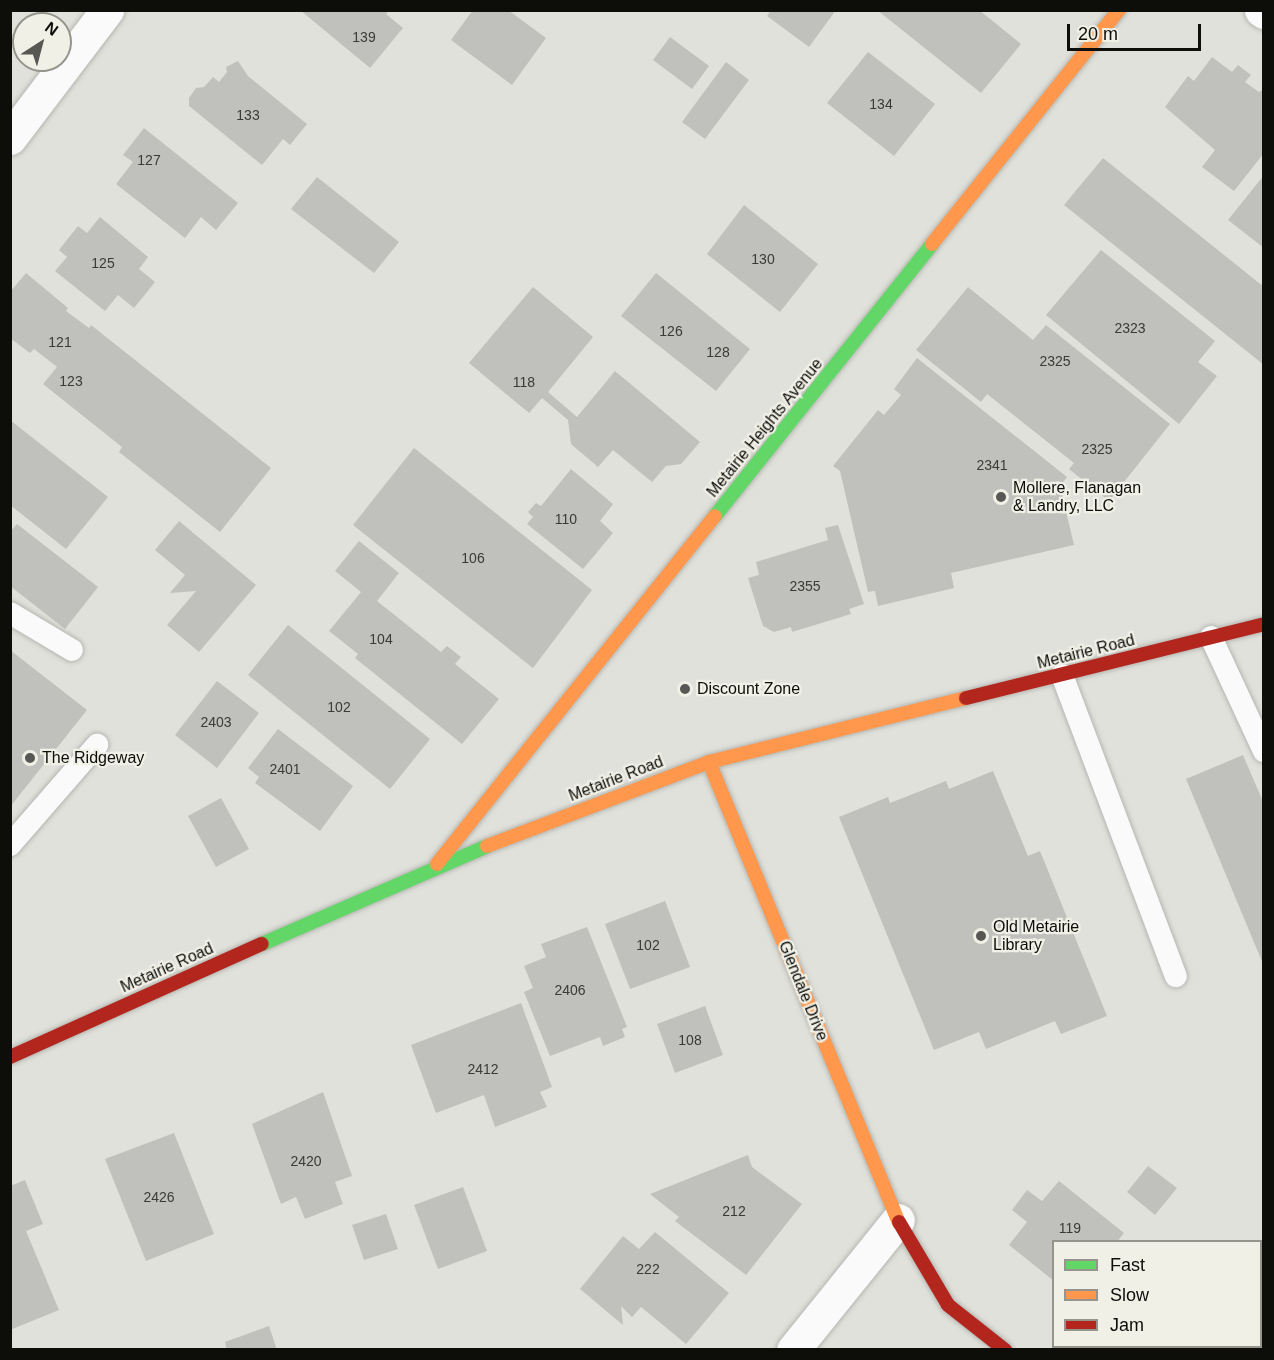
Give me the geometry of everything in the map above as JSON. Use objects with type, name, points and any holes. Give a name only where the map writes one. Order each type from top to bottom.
[{"type":"street","points":[[10,138],[107,10]]},
{"type":"street","name":"Metairie Heights Avenue","points":[[436,865],[1119,10]]},
{"type":"street","name":"Metairie Road","points":[[10,1057],[436,865],[709,762],[1263,624]]},
{"type":"street","name":"Glendale Drive","points":[[709,762],[897,1220],[923,1270],[948,1305],[1005,1350]]},
{"type":"street","points":[[793,1350],[897,1220]]},
{"type":"lane","points":[[10,613],[72,650]]},
{"type":"lane","points":[[1211,637],[1263,751]]},
{"type":"lane","points":[[1062,675],[1176,976]]},
{"type":"lane","points":[[10,845],[97,745]]},
{"type":"building","points":[[300,10],[389,10],[386,14],[403,28],[370,68]]},
{"type":"building","points":[[473,10],[508,10],[546,38],[512,85],[451,40]]},
{"type":"building","points":[[771,10],[836,10],[809,47],[767,16]]},
{"type":"building","points":[[877,10],[979,10],[1021,44],[981,93]]},
{"type":"building","points":[[670,37],[709,66],[692,89],[653,60]]},
{"type":"building","points":[[868,52],[935,104],[894,156],[827,103]]},
{"type":"building","points":[[1212,57],[1232,72],[1238,65],[1251,75],[1245,82],[1259,92],[1264,89],[1264,153],[1234,191],[1202,167],[1215,150],[1165,107],[1188,76],[1194,81]]},
{"type":"building","points":[[238,61],[248,76],[307,124],[290,145],[283,139],[262,165],[189,106],[189,98],[196,88],[204,87],[213,77],[219,82],[227,72],[226,67]]},
{"type":"building","points":[[726,62],[749,80],[705,139],[682,122]]},
{"type":"building","points":[[144,128],[238,203],[216,230],[201,217],[185,238],[116,184],[133,162],[123,155]]},
{"type":"building","points":[[1103,158],[1264,287],[1264,365],[1064,205]]},
{"type":"building","points":[[1264,175],[1264,248],[1228,220]]},
{"type":"building","points":[[317,177],[399,242],[374,273],[291,209]]},
{"type":"building","points":[[744,205],[818,264],[780,312],[707,254]]},
{"type":"building","points":[[100,217],[148,257],[139,269],[155,282],[134,308],[118,295],[105,311],[55,271],[67,257],[59,250],[78,226],[87,233]]},
{"type":"building","points":[[1101,250],[1215,341],[1198,362],[1217,376],[1179,424],[1046,315]]},
{"type":"building","points":[[26,273],[68,308],[66,311],[89,328],[91,325],[271,468],[220,532],[119,452],[122,447],[43,384],[57,367],[34,349],[30,353],[10,338],[10,292]]},
{"type":"building","points":[[656,273],[750,349],[716,391],[621,316]]},
{"type":"building","points":[[533,287],[593,337],[548,392],[577,417],[615,371],[700,442],[681,464],[666,466],[652,482],[613,450],[598,467],[571,444],[568,420],[542,398],[529,413],[469,363]]},
{"type":"building","points":[[968,287],[1033,340],[1046,325],[1170,424],[1109,501],[1069,469],[1074,463],[987,394],[981,402],[916,350]]},
{"type":"building","points":[[917,358],[1067,477],[1060,486],[1074,545],[951,573],[954,588],[878,606],[875,591],[868,592],[840,471],[833,466],[878,410],[884,415],[901,395],[894,389]]},
{"type":"building","points":[[10,420],[108,497],[66,549],[10,505]]},
{"type":"building","points":[[414,448],[592,590],[533,668],[353,525]]},
{"type":"building","points":[[571,469],[613,504],[600,521],[613,533],[583,569],[527,524],[533,517],[528,512],[536,503],[541,506]]},
{"type":"building","points":[[179,521],[256,585],[199,652],[167,625],[196,591],[170,593],[185,575],[155,550]]},
{"type":"building","points":[[17,524],[98,587],[65,629],[10,586],[10,532]]},
{"type":"building","points":[[838,525],[864,604],[849,609],[851,614],[792,632],[791,627],[774,632],[763,626],[748,578],[759,575],[756,562],[828,540],[825,528]]},
{"type":"building","points":[[359,541],[399,573],[377,601],[441,652],[447,646],[461,657],[455,664],[499,699],[462,744],[355,658],[358,654],[329,631],[361,592],[335,571]]},
{"type":"building","points":[[288,625],[430,739],[390,789],[248,675]]},
{"type":"building","name":"The Ridgeway","points":[[10,650],[87,710],[10,807]]},
{"type":"building","points":[[217,681],[259,713],[217,768],[175,735]]},
{"type":"building","points":[[278,729],[353,786],[320,831],[255,783],[259,777],[248,768]]},
{"type":"building","points":[[1243,755],[1264,804],[1263,964],[1186,779]]},
{"type":"building","name":"Old Metairie Library","points":[[993,771],[1028,856],[1040,851],[1107,1016],[1061,1034],[1055,1021],[986,1049],[979,1032],[934,1050],[839,817],[888,797],[890,803],[946,781],[949,789]]},
{"type":"building","points":[[221,798],[249,849],[216,867],[188,816]]},
{"type":"building","points":[[665,901],[690,967],[630,989],[605,924]]},
{"type":"building","points":[[587,927],[627,1027],[622,1029],[625,1037],[603,1046],[600,1037],[550,1056],[524,992],[533,988],[524,966],[546,957],[541,944]]},
{"type":"building","points":[[521,1003],[552,1087],[540,1092],[547,1107],[495,1127],[484,1095],[436,1113],[411,1045]]},
{"type":"building","points":[[705,1006],[723,1055],[675,1073],[657,1024]]},
{"type":"building","points":[[323,1092],[352,1176],[335,1182],[343,1204],[305,1219],[296,1197],[281,1204],[252,1124]]},
{"type":"building","points":[[174,1133],[214,1234],[146,1261],[105,1159]]},
{"type":"building","points":[[748,1155],[752,1167],[802,1204],[746,1275],[675,1221],[679,1217],[650,1194]]},
{"type":"building","points":[[1148,1166],[1177,1188],[1155,1215],[1127,1192]]},
{"type":"building","points":[[25,1180],[43,1224],[26,1231],[59,1310],[10,1330],[10,1186]]},
{"type":"building","points":[[1059,1181],[1124,1233],[1119,1240],[1052,1240],[1052,1279],[1009,1245],[1027,1222],[1012,1210],[1027,1190],[1042,1201]]},
{"type":"building","points":[[463,1187],[487,1251],[438,1269],[414,1205]]},
{"type":"building","points":[[386,1214],[398,1249],[364,1260],[352,1225]]},
{"type":"building","points":[[655,1232],[729,1293],[686,1344],[641,1307],[632,1317],[621,1306],[623,1325],[580,1289],[623,1236],[639,1249]]},
{"type":"building","points":[[269,1326],[277,1350],[227,1350],[225,1342]]},
{"type":"traffic: fast","points":[[715,516],[932,244]]},
{"type":"traffic: fast","points":[[262,944],[487,846]]},
{"type":"traffic: slow","points":[[932,244],[1119,10]]},
{"type":"traffic: slow","points":[[437,864],[715,516]]},
{"type":"traffic: slow","points":[[487,846],[709,762],[966,698]]},
{"type":"traffic: slow","points":[[709,762],[899,1222]]},
{"type":"traffic: jam","points":[[966,698],[1264,624]]},
{"type":"traffic: jam","points":[[10,1057],[262,944]]},
{"type":"traffic: jam","points":[[899,1222],[948,1305],[1005,1350]]},
{"type":"place","name":"Mollere, Flanagan & Landry, LLC","points":[[1001,497]]},
{"type":"place","name":"Discount Zone","points":[[685,689]]},
{"type":"place","name":"The Ridgeway","points":[[30,758]]},
{"type":"place","name":"Old Metairie Library","points":[[981,936]]}]
